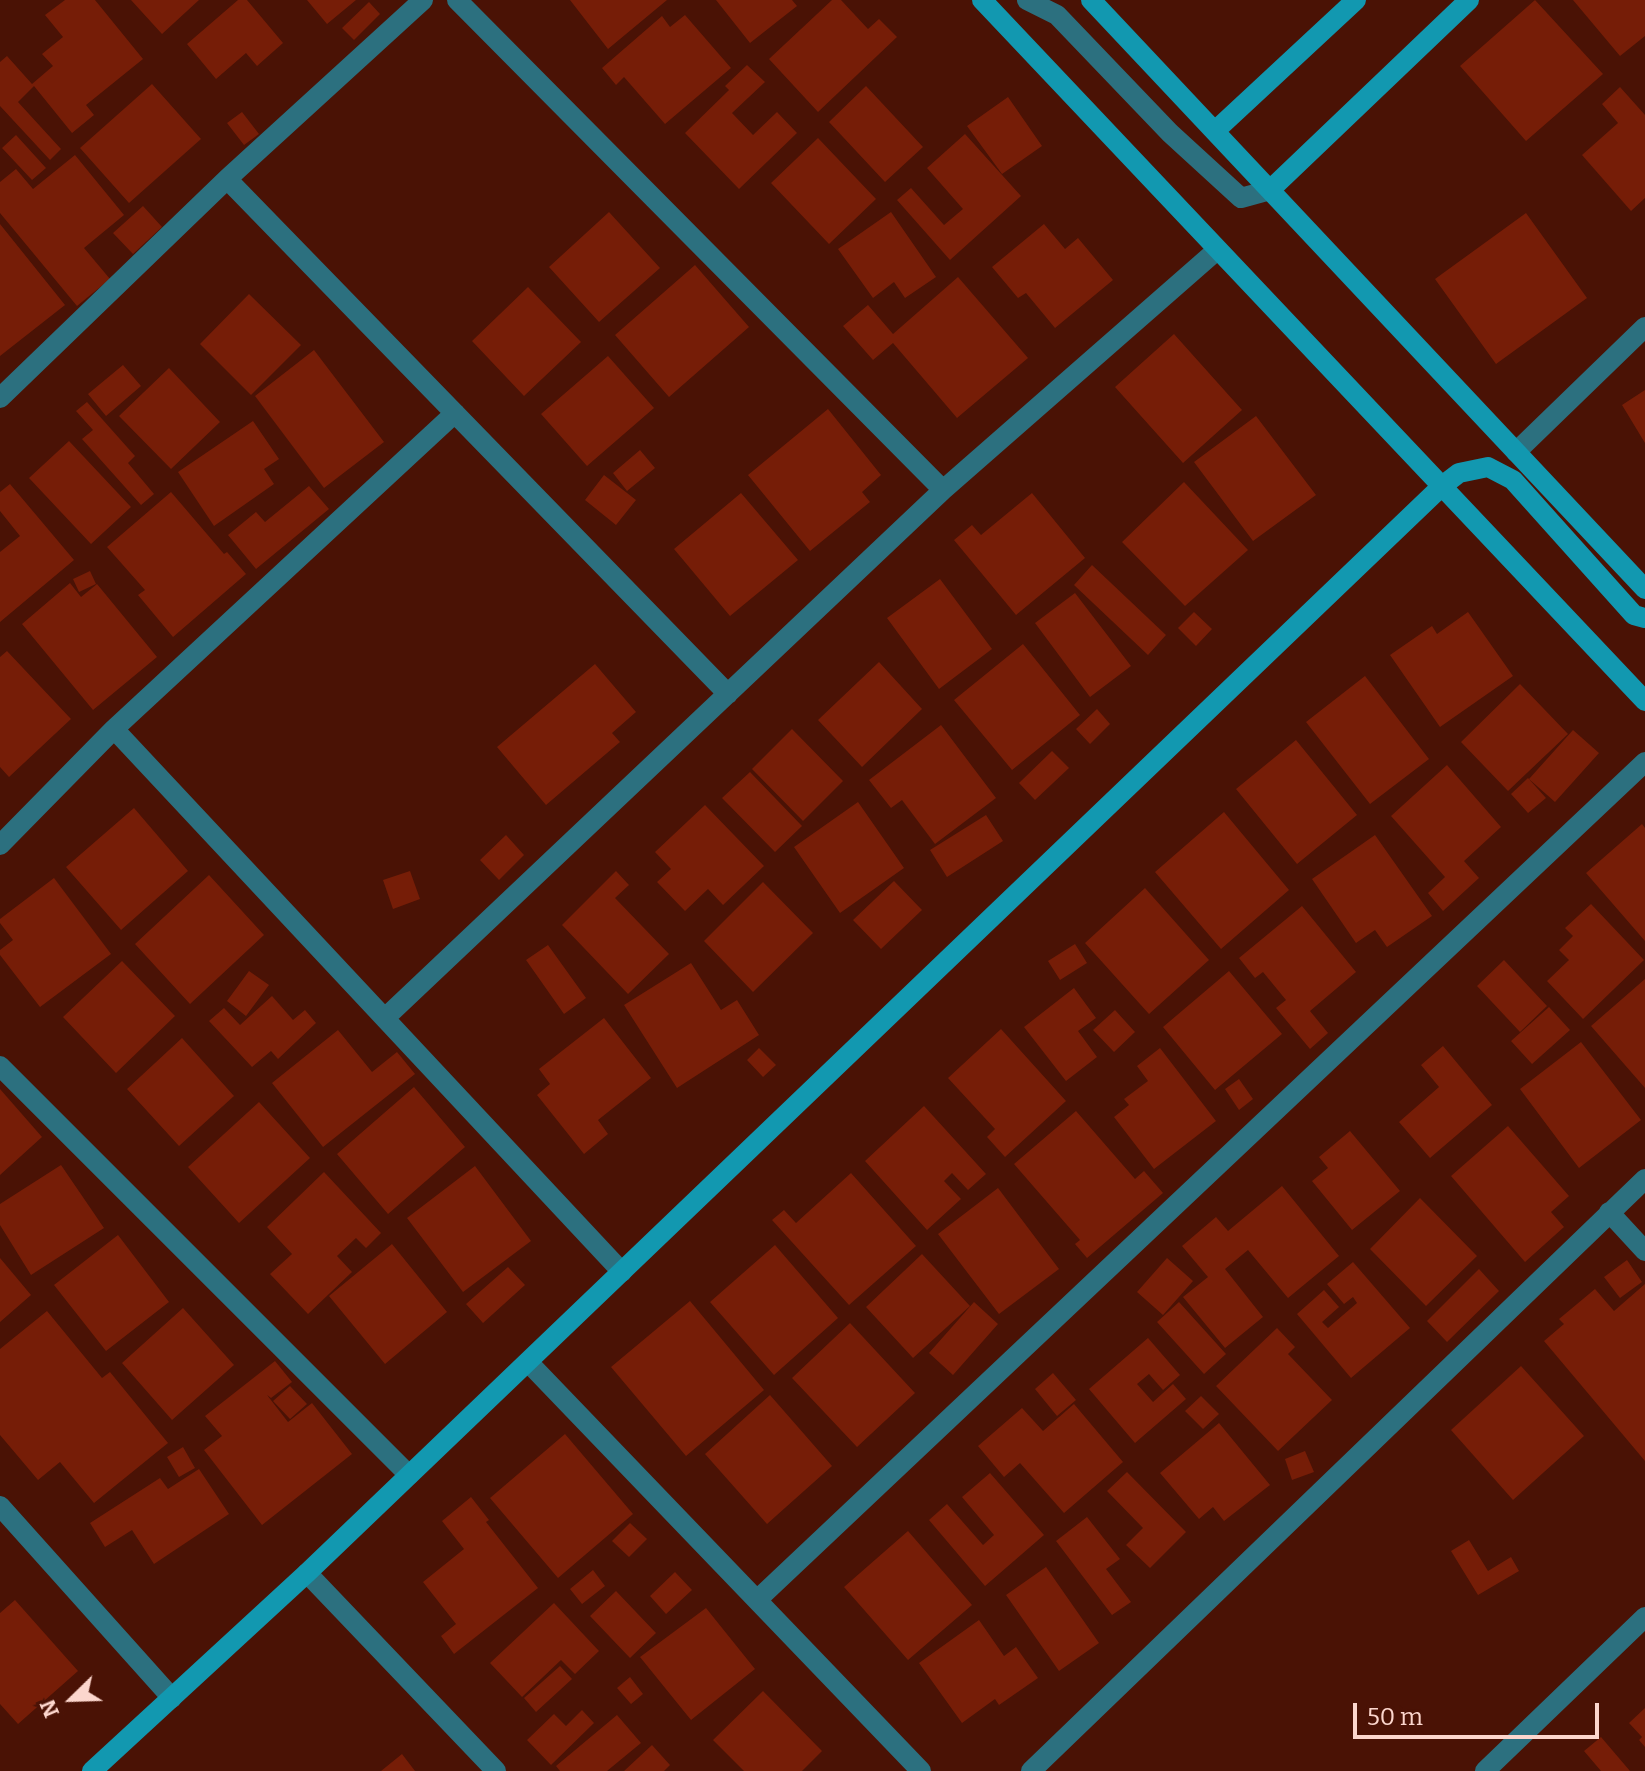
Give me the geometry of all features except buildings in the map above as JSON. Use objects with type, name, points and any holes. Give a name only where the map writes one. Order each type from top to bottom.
[{"type":"street","points":[[0,398],[227,179],[423,0]]},
{"type":"street","points":[[457,0],[943,490]]},
{"type":"street","points":[[982,0],[1645,701]]},
{"type":"street","points":[[1027,0],[1057,15],[1170,133],[1241,198],[1270,190],[1469,0]]},
{"type":"street","points":[[1091,0],[1645,589]]},
{"type":"street","points":[[1215,131],[1356,0]]},
{"type":"street","points":[[227,179],[728,694]]},
{"type":"street","points":[[385,1018],[943,490],[1217,250]]},
{"type":"street","points":[[1516,452],[1645,327]]},
{"type":"street","points":[[0,845],[114,729],[455,413]]},
{"type":"street","points":[[92,1771],[307,1573],[1459,473],[1488,467],[1513,480],[1634,615],[1645,618]]},
{"type":"street","points":[[114,729],[622,1272]]},
{"type":"street","points":[[757,1600],[1645,762]]},
{"type":"street","points":[[0,1066],[409,1475]]},
{"type":"street","points":[[1031,1771],[1645,1179]]},
{"type":"street","points":[[1609,1212],[1645,1251]]},
{"type":"street","points":[[528,1362],[921,1771]]},
{"type":"street","points":[[0,1506],[172,1698]]},
{"type":"street","points":[[307,1573],[496,1771]]},
{"type":"street","points":[[1485,1771],[1645,1617]]}]
